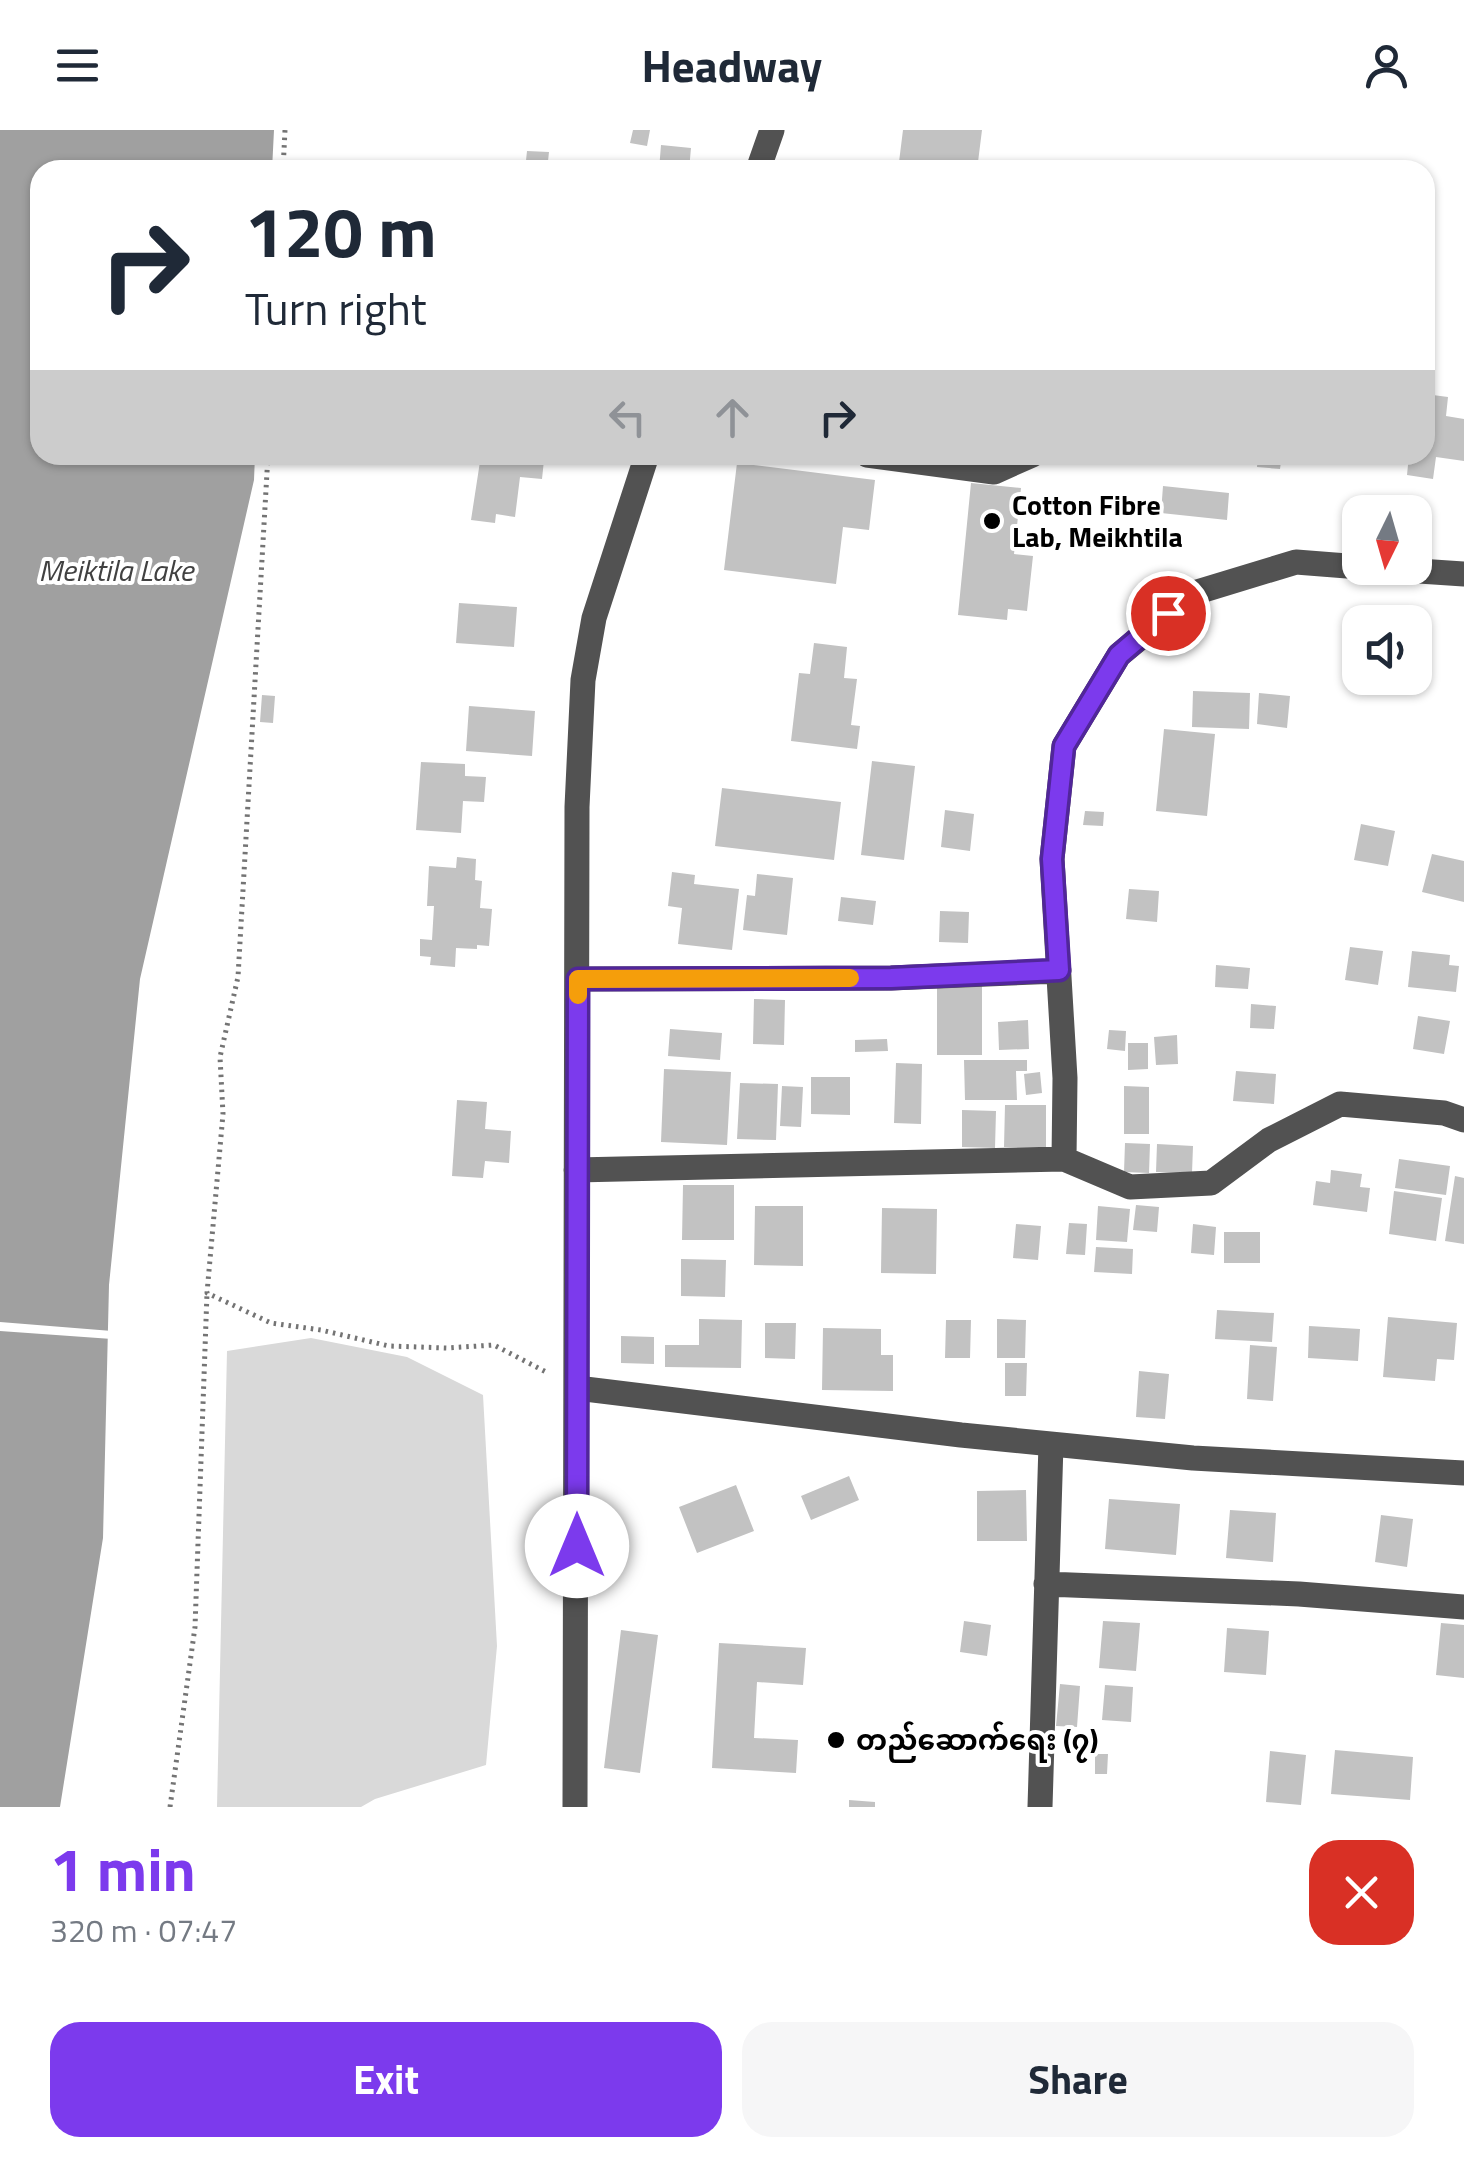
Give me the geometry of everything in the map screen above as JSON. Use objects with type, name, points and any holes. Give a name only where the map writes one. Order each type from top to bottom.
[{"type":"street","points":[[762,160],[772,130]]},
{"type":"street","points":[[574,1807],[578,807],[583,680],[594,618],[644,465]]},
{"type":"street","points":[[942,465],[994,472],[1010,465]]},
{"type":"street","points":[[1064,1158],[1064,1078],[1052,859],[1064,746],[1119,655],[1194,592],[1296,562],[1342,565]]},
{"type":"street","points":[[1432,572],[1464,574]]},
{"type":"street","points":[[578,979],[891,978],[1059,970]]},
{"type":"street","points":[[576,1170],[1064,1158],[1130,1187],[1211,1182],[1269,1140],[1340,1104],[1444,1113],[1464,1120]]},
{"type":"street","points":[[578,1388],[1193,1458],[1464,1473]]},
{"type":"street","points":[[1040,1807],[1051,1444]]},
{"type":"street","points":[[1046,1584],[1299,1594],[1464,1607]]},
{"type":"path","points":[[284,160],[285,130]]},
{"type":"path","points":[[170,1807],[196,1627],[207,1293],[223,1114],[220,1058],[239,960],[267,465]]},
{"type":"path","points":[[207,1293],[270,1323],[389,1346],[494,1345],[578,1388]]},
{"type":"shaded area","points":[[311,1338],[407,1357],[483,1395],[497,1646],[486,1765],[375,1799],[361,1807],[217,1807],[227,1351]]},
{"type":"water","name":"Meiktila Lake","points":[[0,130],[274,130],[272,160],[30,160],[30,465],[255,465],[140,979],[109,1285],[103,1538],[60,1807],[0,1807]]},
{"type":"pier","points":[[0,1322],[112,1331],[112,1339],[0,1331]]},
{"type":"building","points":[[633,130],[650,130],[647,146],[630,143]]},
{"type":"building","points":[[903,130],[982,130],[978,160],[899,160]]},
{"type":"building","points":[[661,145],[691,148],[690,160],[660,160]]},
{"type":"building","points":[[527,151],[549,152],[548,160],[526,160]]},
{"type":"building","points":[[1435,395],[1448,397],[1446,416],[1464,419],[1464,461],[1436,457],[1435,464]]},
{"type":"building","points":[[479,465],[543,465],[542,479],[520,477],[515,517],[496,514],[495,523],[471,520]]},
{"type":"building","points":[[737,465],[875,480],[869,530],[843,527],[836,584],[724,570]]},
{"type":"building","points":[[1257,465],[1281,465],[1280,469]]},
{"type":"building","points":[[1408,465],[1435,465],[1433,479],[1407,475]]},
{"type":"building","name":"Cotton Fibre Lab, Meikhtila","points":[[971,483],[1021,488],[1014,554],[1033,556],[1027,611],[1008,609],[1007,620],[958,615]]},
{"type":"building","points":[[1163,486],[1229,493],[1227,520],[1161,513]]},
{"type":"building","points":[[459,603],[517,607],[514,647],[456,643]]},
{"type":"building","points":[[814,643],[847,647],[844,678],[857,679],[851,725],[860,726],[857,749],[791,741],[799,673],[810,674]]},
{"type":"building","points":[[1193,691],[1250,693],[1249,729],[1192,727]]},
{"type":"building","points":[[1259,693],[1290,696],[1287,728],[1257,724]]},
{"type":"building","points":[[262,695],[275,696],[273,723],[260,722]]},
{"type":"building","points":[[469,706],[535,711],[532,756],[466,751]]},
{"type":"building","points":[[1164,729],[1215,734],[1207,816],[1156,811]]},
{"type":"building","points":[[872,761],[915,766],[904,860],[861,855]]},
{"type":"building","points":[[421,762],[465,764],[465,776],[486,777],[484,802],[463,801],[461,833],[416,830]]},
{"type":"building","points":[[722,788],[841,802],[834,860],[715,846]]},
{"type":"building","points":[[945,810],[974,814],[970,851],[941,847]]},
{"type":"building","points":[[1085,811],[1104,812],[1103,826],[1083,825]]},
{"type":"building","points":[[1361,824],[1395,831],[1388,866],[1354,860]]},
{"type":"building","points":[[1432,854],[1464,861],[1464,902],[1422,892]]},
{"type":"building","points":[[457,857],[476,859],[475,880],[482,881],[480,908],[492,909],[489,946],[456,948],[455,967],[430,965],[431,957],[420,956],[420,939],[432,940],[434,906],[427,906],[429,866],[456,868]]},
{"type":"building","points":[[672,872],[695,875],[694,884],[739,889],[732,950],[678,944],[682,908],[668,906]]},
{"type":"building","points":[[757,874],[793,878],[787,935],[743,930],[747,895],[755,896]]},
{"type":"building","points":[[1129,889],[1159,891],[1157,922],[1126,919]]},
{"type":"building","points":[[841,897],[876,901],[873,925],[838,921]]},
{"type":"building","points":[[940,911],[969,912],[968,943],[939,942]]},
{"type":"building","points":[[1350,947],[1383,951],[1378,985],[1345,980]]},
{"type":"building","points":[[1412,951],[1450,955],[1449,965],[1459,966],[1456,992],[1408,987]]},
{"type":"building","points":[[1216,965],[1250,968],[1248,989],[1215,987]]},
{"type":"building","points":[[937,984],[982,985],[982,1055],[937,1055]]},
{"type":"building","points":[[754,999],[785,1000],[784,1045],[753,1044]]},
{"type":"building","points":[[1251,1004],[1276,1006],[1274,1029],[1250,1028]]},
{"type":"building","points":[[1418,1016],[1450,1021],[1444,1054],[1413,1049]]},
{"type":"building","points":[[1028,1020],[1029,1049],[999,1050],[998,1022]]},
{"type":"building","points":[[670,1029],[722,1033],[720,1060],[668,1056]]},
{"type":"building","points":[[1109,1030],[1126,1031],[1125,1051],[1107,1049]]},
{"type":"building","points":[[1177,1035],[1178,1064],[1156,1065],[1154,1037]]},
{"type":"building","points":[[887,1039],[888,1051],[855,1052],[855,1040]]},
{"type":"building","points":[[1128,1043],[1148,1043],[1148,1069],[1128,1070]]},
{"type":"building","points":[[964,1060],[1027,1060],[1027,1071],[1016,1071],[1017,1100],[965,1100]]},
{"type":"building","points":[[896,1063],[922,1064],[921,1124],[894,1123]]},
{"type":"building","points":[[664,1069],[731,1072],[727,1145],[661,1142]]},
{"type":"building","points":[[1236,1071],[1276,1074],[1274,1104],[1233,1101]]},
{"type":"building","points":[[1040,1072],[1042,1093],[1026,1095],[1024,1074]]},
{"type":"building","points":[[811,1077],[850,1077],[850,1115],[811,1114]]},
{"type":"building","points":[[740,1083],[778,1084],[776,1140],[737,1139]]},
{"type":"building","points":[[782,1086],[803,1087],[801,1127],[780,1126]]},
{"type":"building","points":[[1124,1086],[1149,1087],[1149,1134],[1124,1134]]},
{"type":"building","points":[[457,1100],[487,1102],[485,1129],[511,1131],[509,1163],[485,1161],[483,1178],[452,1176]]},
{"type":"building","points":[[1005,1105],[1046,1105],[1046,1147],[1004,1147]]},
{"type":"building","points":[[962,1110],[996,1111],[995,1148],[962,1147]]},
{"type":"building","points":[[1125,1143],[1150,1144],[1149,1173],[1124,1172]]},
{"type":"building","points":[[1157,1144],[1193,1146],[1192,1173],[1156,1172]]},
{"type":"building","points":[[1399,1159],[1450,1166],[1446,1195],[1395,1188]]},
{"type":"building","points":[[1331,1170],[1362,1174],[1360,1187],[1370,1188],[1367,1212],[1313,1205],[1316,1181],[1330,1183]]},
{"type":"building","points":[[1455,1176],[1464,1178],[1464,1244],[1445,1241]]},
{"type":"building","points":[[683,1185],[734,1185],[734,1240],[682,1240]]},
{"type":"building","points":[[1394,1191],[1442,1198],[1436,1241],[1389,1234]]},
{"type":"building","points":[[1136,1205],[1159,1207],[1157,1232],[1133,1230]]},
{"type":"building","points":[[755,1206],[803,1206],[803,1266],[754,1265]]},
{"type":"building","points":[[1098,1206],[1130,1209],[1127,1242],[1096,1240]]},
{"type":"building","points":[[882,1208],[937,1209],[936,1274],[881,1273]]},
{"type":"building","points":[[1069,1223],[1087,1224],[1085,1255],[1066,1254]]},
{"type":"building","points":[[1016,1224],[1041,1226],[1038,1260],[1013,1258]]},
{"type":"building","points":[[1193,1224],[1216,1227],[1214,1255],[1191,1253]]},
{"type":"building","points":[[1224,1232],[1260,1232],[1260,1263],[1224,1263]]},
{"type":"building","points":[[1096,1247],[1133,1249],[1132,1274],[1094,1272]]},
{"type":"building","points":[[681,1259],[726,1260],[725,1297],[681,1296]]},
{"type":"building","points":[[1217,1310],[1274,1313],[1272,1342],[1215,1339]]},
{"type":"building","points":[[1388,1317],[1457,1323],[1454,1360],[1437,1359],[1435,1381],[1383,1377]]},
{"type":"building","points":[[699,1319],[742,1320],[741,1368],[665,1367],[665,1345],[699,1345]]},
{"type":"building","points":[[997,1319],[1026,1320],[1025,1358],[997,1358]]},
{"type":"building","points":[[946,1320],[971,1320],[970,1358],[945,1358]]},
{"type":"building","points":[[765,1323],[796,1323],[795,1359],[765,1358]]},
{"type":"building","points":[[1309,1326],[1360,1329],[1358,1361],[1308,1358]]},
{"type":"building","points":[[823,1328],[881,1329],[881,1355],[893,1355],[893,1391],[822,1390]]},
{"type":"building","points":[[621,1336],[654,1337],[654,1364],[621,1363]]},
{"type":"building","points":[[1250,1345],[1277,1347],[1273,1401],[1247,1399]]},
{"type":"building","points":[[1005,1363],[1027,1363],[1026,1396],[1005,1396]]},
{"type":"building","points":[[1139,1371],[1169,1374],[1165,1419],[1136,1417]]},
{"type":"building","points":[[849,1476],[859,1500],[811,1520],[801,1496]]},
{"type":"building","points":[[736,1485],[754,1531],[697,1553],[679,1507]]},
{"type":"building","points":[[1026,1490],[1027,1541],[977,1541],[977,1491]]},
{"type":"building","points":[[1109,1499],[1180,1504],[1176,1555],[1105,1549]]},
{"type":"building","points":[[1230,1510],[1276,1513],[1273,1562],[1226,1558]]},
{"type":"building","points":[[1381,1515],[1413,1519],[1407,1567],[1375,1562]]},
{"type":"building","points":[[964,1621],[991,1625],[987,1656],[960,1652]]},
{"type":"building","points":[[1103,1621],[1140,1623],[1136,1671],[1099,1668]]},
{"type":"building","points":[[1441,1623],[1464,1625],[1464,1678],[1436,1675]]},
{"type":"building","points":[[1227,1628],[1269,1631],[1266,1675],[1224,1672]]},
{"type":"building","points":[[621,1630],[658,1635],[640,1773],[604,1768]]},
{"type":"building","points":[[719,1643],[806,1648],[803,1685],[757,1682],[754,1738],[798,1740],[796,1773],[712,1768]]},
{"type":"building","points":[[1060,1684],[1080,1686],[1077,1727],[1056,1726]]},
{"type":"building","points":[[1105,1685],[1133,1687],[1131,1722],[1102,1720]]},
{"type":"building","points":[[1335,1750],[1413,1757],[1410,1800],[1331,1794]]},
{"type":"building","points":[[1270,1751],[1306,1755],[1301,1805],[1266,1802]]},
{"type":"building","points":[[1095,1754],[1108,1754],[1107,1774],[1095,1774]]},
{"type":"building","points":[[849,1800],[875,1802],[875,1807],[849,1807]]},
{"type":"slow traffic","points":[[578,995],[578,979],[850,978]]},
{"type":"place","name":"Cotton Fibre Lab, Meikhtila","points":[[992,521]]},
{"type":"place","name":"တည်ဆောက်ရေး (၇)","points":[[836,1740]]},
{"type":"route","points":[[577,1546],[578,979],[891,978],[1059,970],[1052,859],[1064,746],[1119,655],[1168,613]]}]
